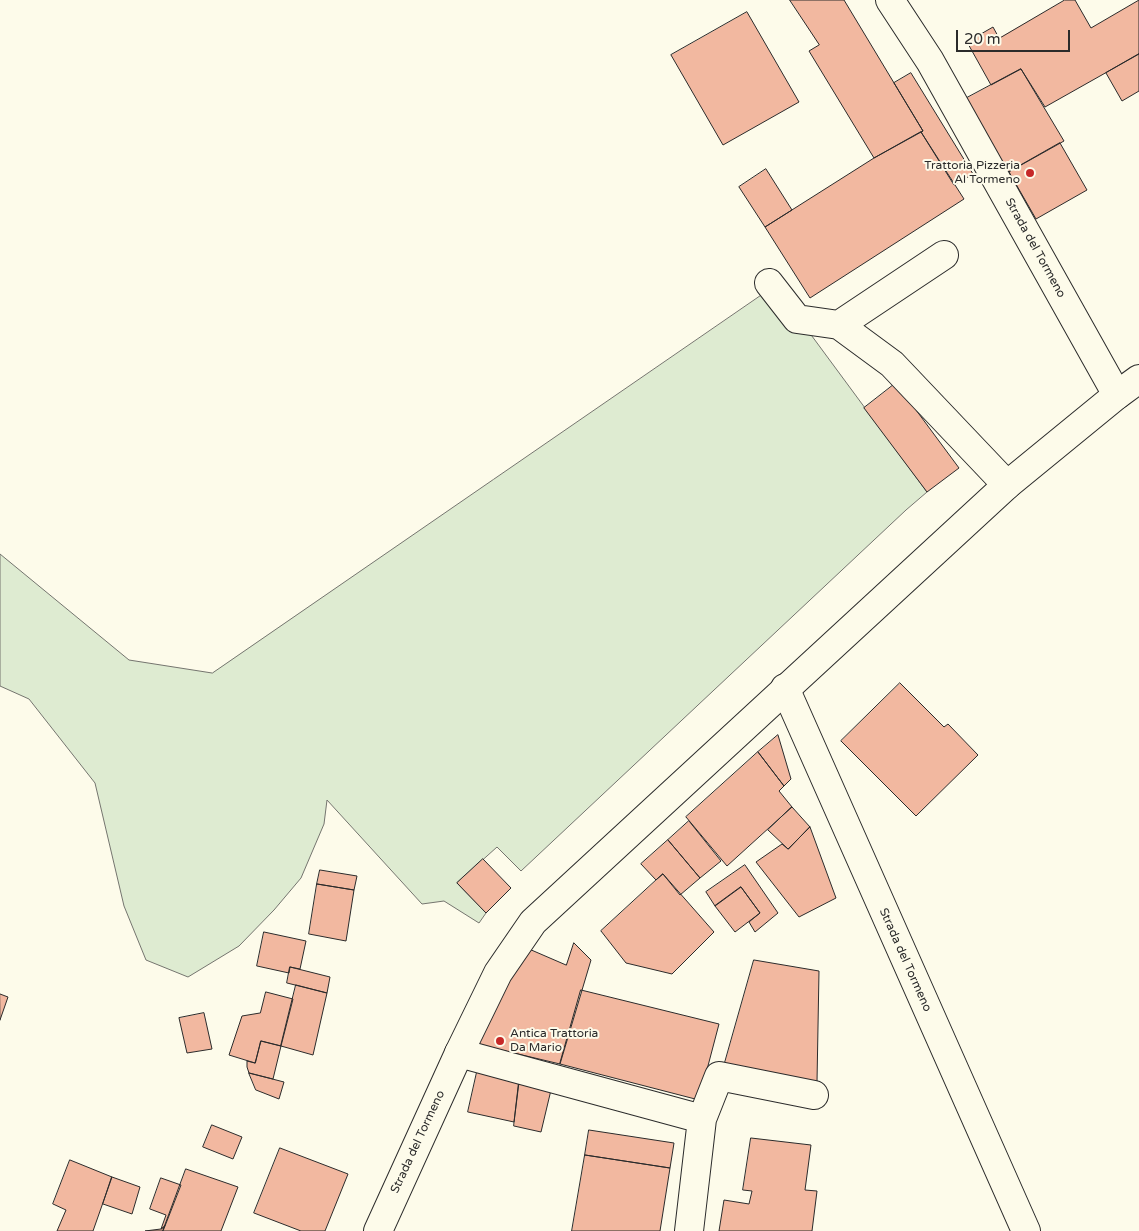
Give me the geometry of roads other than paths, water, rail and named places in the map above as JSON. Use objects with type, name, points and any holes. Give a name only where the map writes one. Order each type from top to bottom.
[{"type":"street","name":"Strada del Tormeno","points":[[890,0],[930,61],[1117,395]]},
{"type":"street","points":[[839,325],[944,254]]},
{"type":"street","points":[[769,283],[797,319],[839,325],[892,364],[1007,485]]},
{"type":"street","name":"Strada del Tormeno","points":[[378,1231],[459,1053],[498,973],[533,922],[1007,485],[1139,379]]},
{"type":"street","name":"Strada del Tormeno","points":[[785,688],[1026,1231]]},
{"type":"street","points":[[459,1053],[702,1119]]},
{"type":"street","points":[[689,1231],[702,1119],[719,1076],[814,1095]]},
{"type":"place","name":"Trattoria Pizzeria Al Tormeno","points":[[1030,173]]},
{"type":"place","name":"Antica Trattoria Da Mario","points":[[500,1041]]}]
